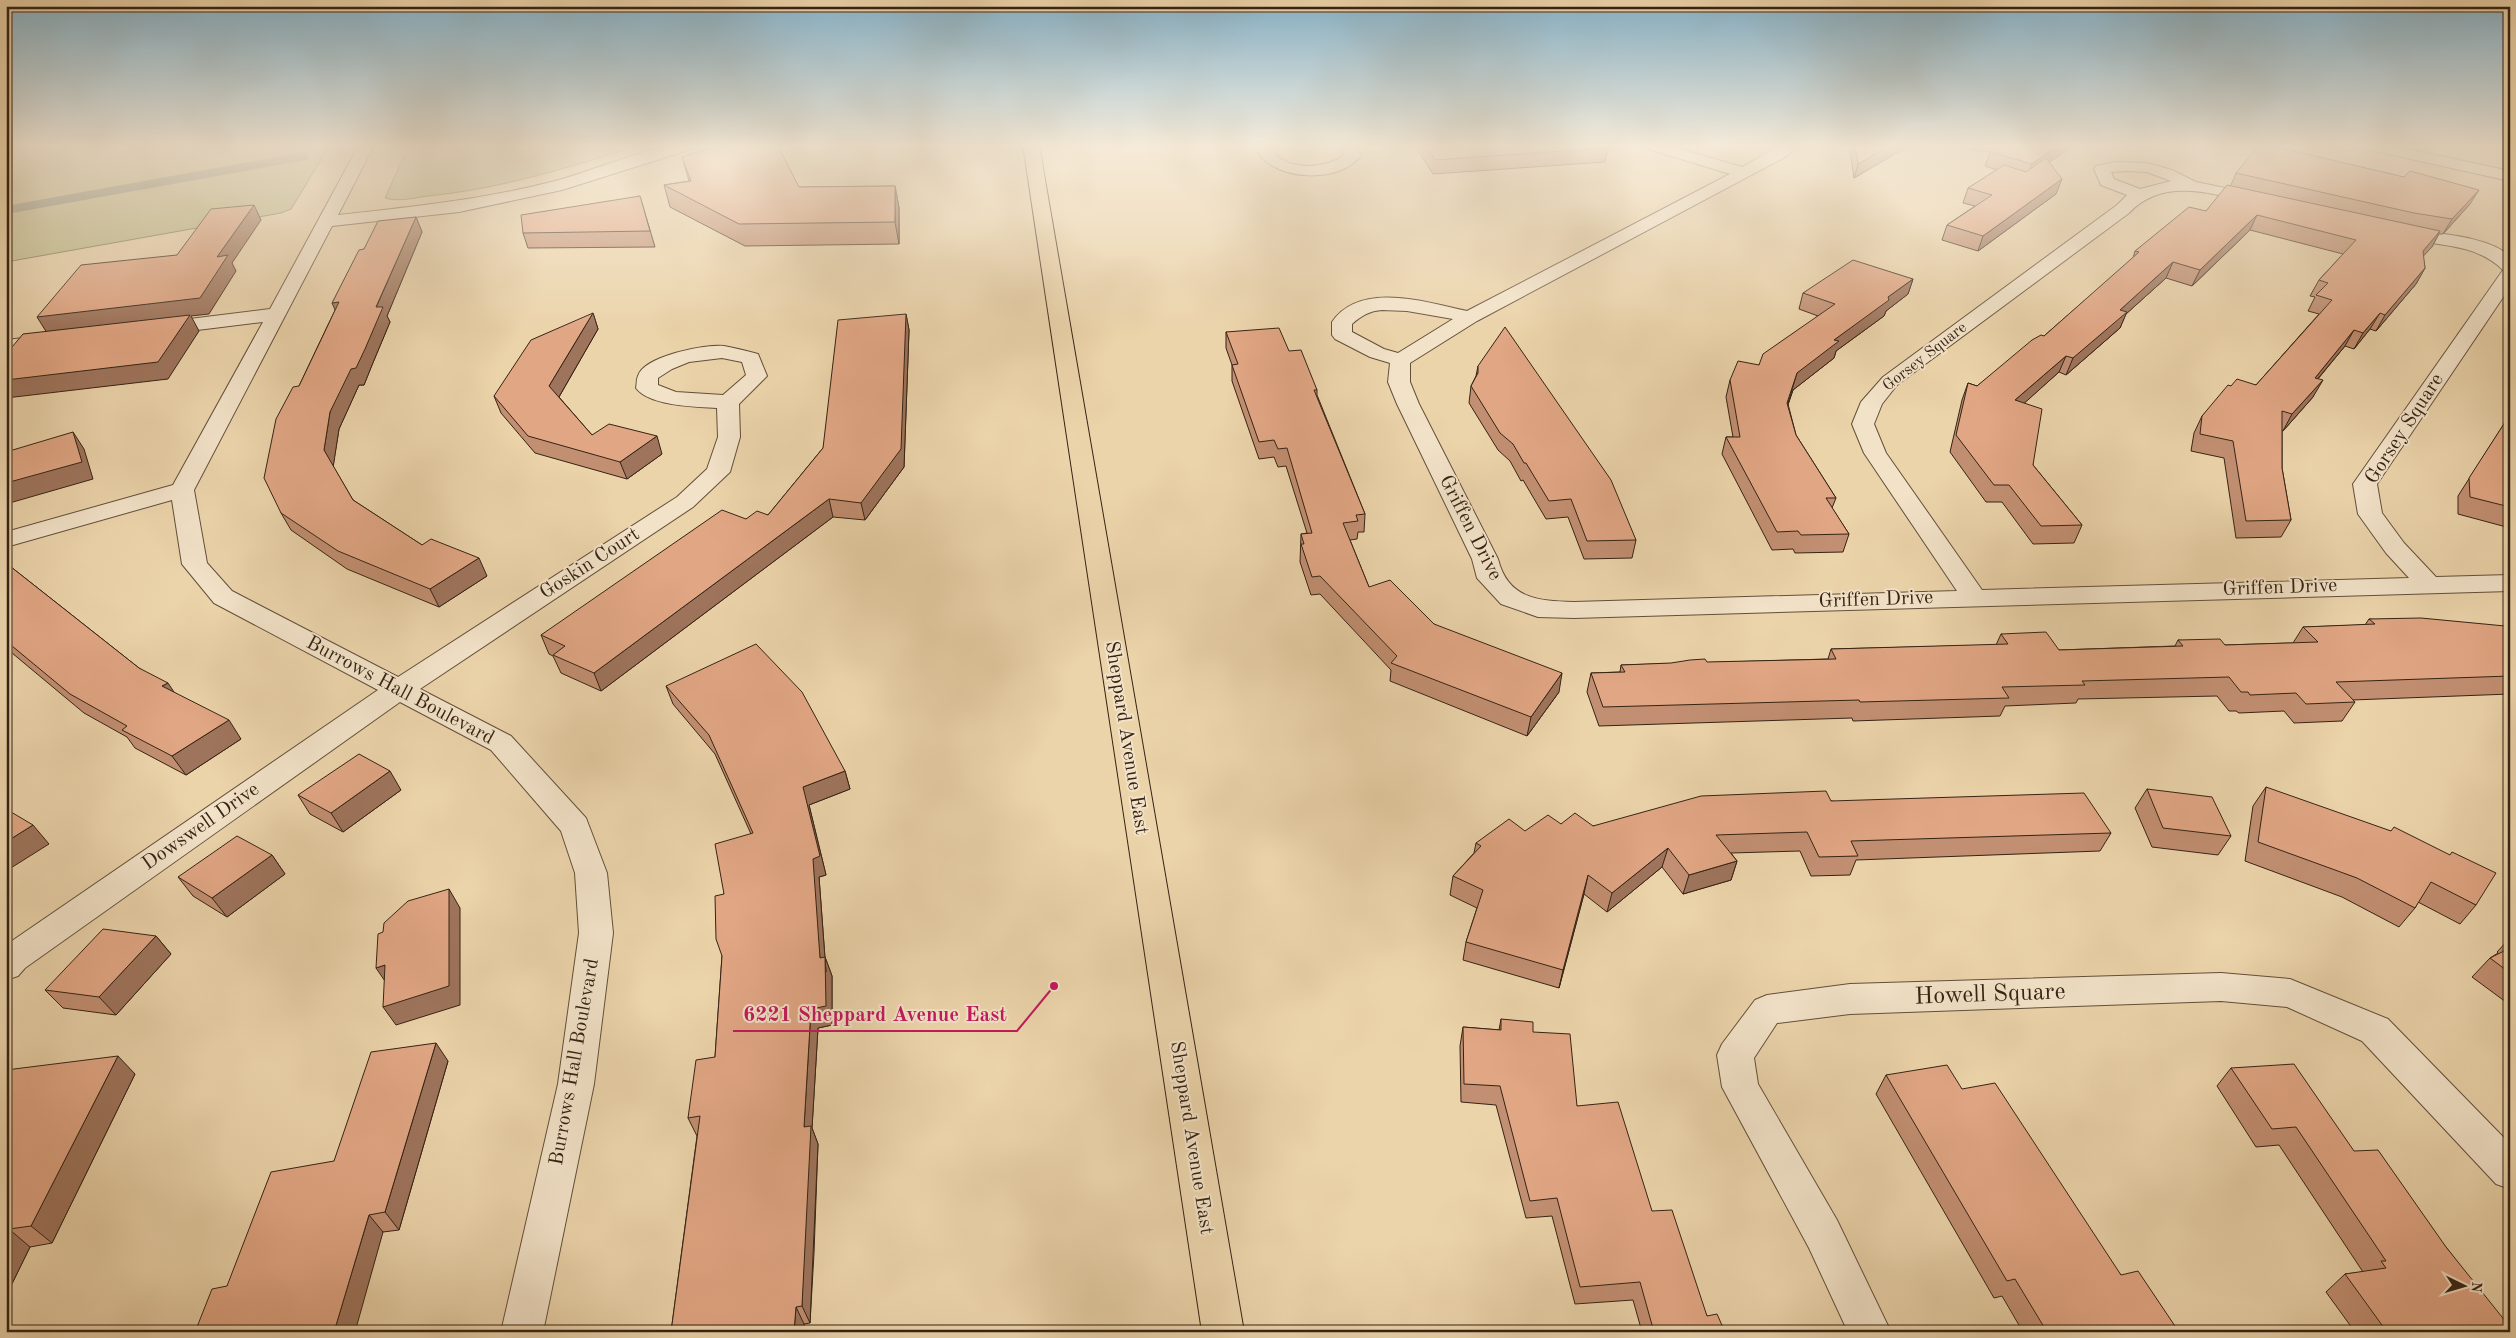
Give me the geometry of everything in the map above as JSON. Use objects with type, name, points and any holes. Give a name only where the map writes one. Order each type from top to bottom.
[{"type":"main road","name":"Sheppard Avenue East","points":[[1042,207],[1223,1332]]},
{"type":"street","points":[[6,540],[182,490],[332,207]]},
{"type":"street","points":[[324,222],[455,207]]},
{"type":"street","points":[[1470,317],[1416,307],[1373,304],[1353,312],[1342,322],[1342,335],[1378,353],[1400,360],[1470,317],[1678,207]]},
{"type":"street","name":"Gorsey Square","points":[[1974,598],[1875,454],[1864,424],[1872,402],[1890,381],[2125,207]]},
{"type":"street","points":[[2377,228],[2486,250],[2510,267]]},
{"type":"street","name":"Gorsey Square","points":[[2428,584],[2395,548],[2370,514],[2365,484],[2510,273]]},
{"type":"street","points":[[137,331],[277,314]]},
{"type":"street","points":[[6,346],[70,339]]},
{"type":"street","name":"Griffen Drive","points":[[1400,360],[1399,382],[1405,397],[1484,559],[1490,578],[1510,598],[1538,609],[1574,610],[2510,583]]},
{"type":"street","name":"Goskin Court","points":[[398,690],[685,502],[718,472],[729,437],[728,402]]},
{"type":"street","name":"Burrows Hall Boulevard","points":[[182,490],[195,564],[223,597],[501,744],[575,826],[591,873],[596,933],[576,1084],[522,1332]]},
{"type":"street","name":"Dowswell Drive","points":[[6,966],[13,958],[398,690]]},
{"type":"street","name":"Howell Square","points":[[1870,1332],[1823,1234],[1740,1087],[1735,1055],[1767,1010],[1850,999],[2221,987],[2290,993],[2375,1030],[2406,1060],[2510,1171]]},
{"type":"shaded area","points":[[6,207],[292,207],[281,213],[6,262]]},
{"type":"building","points":[[252,207],[217,257],[228,255],[200,298],[37,317],[81,265],[177,255],[211,209]]},
{"type":"building","points":[[568,207],[643,207],[650,231],[523,233],[521,215]]},
{"type":"building","points":[[707,207],[895,207],[895,222],[739,224]]},
{"type":"building","points":[[1973,207],[2023,207],[1983,236],[1947,225]]},
{"type":"building","points":[[2188,207],[2206,211],[2209,207],[2331,207],[2440,231],[2423,251],[2425,268],[2385,315],[2380,313],[2363,333],[2354,330],[2315,378],[2323,380],[2292,414],[2282,411],[2282,468],[2291,520],[2246,521],[2233,441],[2200,434],[2202,416],[2228,385],[2231,386],[2237,379],[2256,385],[2332,300],[2316,295],[2328,283],[2319,280],[2356,240],[2257,215],[2200,270],[2173,262],[2120,310],[2127,312],[2073,358],[2066,356],[2015,400],[2042,409],[2033,465],[2082,525],[2041,526],[2009,485],[1994,485],[1956,435],[1968,383],[1977,386],[2032,340],[2041,335],[2044,336],[2139,252],[2135,251]]},
{"type":"building","points":[[2389,207],[2463,207],[2452,219]]},
{"type":"building","points":[[416,217],[376,307],[383,307],[365,349],[356,368],[351,369],[330,412],[324,450],[353,500],[422,545],[431,539],[479,558],[430,589],[338,551],[281,513],[264,478],[276,419],[293,387],[299,386],[339,302],[332,303],[359,250],[364,249],[378,221]]},
{"type":"building","points":[[1853,260],[1913,279],[1888,297],[1889,300],[1834,340],[1839,341],[1797,373],[1787,403],[1796,435],[1836,498],[1826,498],[1849,534],[1801,535],[1798,531],[1777,532],[1726,437],[1740,437],[1730,380],[1738,361],[1759,365],[1763,354],[1835,304],[1803,293]]},
{"type":"building","points":[[593,313],[549,386],[592,435],[609,424],[657,436],[620,462],[528,436],[494,396],[531,340]]},
{"type":"building","points":[[906,314],[901,449],[861,503],[829,499],[594,673],[553,655],[565,646],[541,635],[722,510],[746,519],[757,511],[768,515],[823,448],[838,320]]},
{"type":"building","points":[[190,315],[158,362],[6,380],[6,354],[23,334]]},
{"type":"building","points":[[1505,327],[1611,480],[1636,540],[1587,541],[1571,499],[1549,501],[1513,444],[1500,433],[1471,386],[1478,373],[1478,366]]},
{"type":"building","points":[[1279,328],[1289,351],[1301,350],[1317,390],[1314,390],[1365,514],[1356,515],[1358,521],[1343,523],[1369,587],[1390,580],[1434,624],[1562,673],[1531,717],[1391,663],[1397,656],[1320,576],[1312,577],[1301,544],[1304,544],[1301,534],[1312,533],[1287,448],[1278,449],[1274,440],[1259,442],[1232,365],[1238,364],[1226,332]]},
{"type":"building","points":[[2509,416],[2510,507],[2470,497],[2469,478]]},
{"type":"building","points":[[73,432],[82,462],[6,483],[6,452]]},
{"type":"building","points":[[6,563],[139,668],[168,683],[162,686],[229,720],[172,756],[122,730],[127,726],[70,694],[6,641]]},
{"type":"building","points":[[2421,618],[2505,626],[2510,632],[2510,676],[2336,682],[2355,702],[2306,704],[2296,693],[2250,695],[2248,692],[2241,692],[2229,677],[2082,681],[2085,685],[2002,687],[2009,698],[1603,707],[1591,673],[1625,672],[1621,665],[1671,663],[1705,659],[1707,662],[1836,659],[1831,649],[2008,644],[2001,634],[2046,632],[2059,650],[2183,646],[2178,640],[2220,639],[2225,645],[2318,642],[2303,627],[2375,624],[2369,619]]},
{"type":"building","points":[[756,644],[802,692],[845,771],[803,787],[820,856],[813,859],[820,958],[825,957],[826,1006],[811,1009],[804,1127],[811,1126],[802,1306],[796,1307],[794,1332],[671,1332],[700,1116],[688,1118],[696,1060],[715,1057],[722,956],[716,939],[715,896],[724,894],[715,844],[753,833],[709,735],[666,686]]},
{"type":"building","points":[[359,754],[390,771],[331,813],[298,795]]},
{"type":"building","points":[[2266,787],[2391,831],[2394,827],[2450,855],[2452,852],[2496,873],[2476,905],[2431,882],[2415,908],[2357,878],[2258,842]]},
{"type":"building","points":[[2147,789],[2212,797],[2231,836],[2163,828]]},
{"type":"building","points":[[1826,791],[1831,801],[2084,793],[2111,833],[1851,841],[1858,856],[1819,857],[1807,832],[1716,835],[1737,861],[1689,875],[1668,848],[1612,893],[1588,875],[1563,970],[1466,942],[1483,890],[1453,876],[1481,846],[1476,843],[1509,819],[1525,831],[1548,815],[1561,824],[1575,813],[1593,826],[1701,796]]},
{"type":"building","points":[[6,809],[33,825],[6,842]]},
{"type":"building","points":[[237,836],[272,855],[212,898],[178,877]]},
{"type":"building","points":[[449,889],[449,986],[383,1007],[385,965],[376,968],[378,934],[383,932],[384,923],[408,901]]},
{"type":"building","points":[[103,929],[156,936],[99,997],[45,990]]},
{"type":"building","points":[[2510,948],[2510,973],[2490,958]]},
{"type":"building","points":[[1501,1019],[1533,1022],[1533,1032],[1570,1034],[1577,1106],[1618,1102],[1652,1211],[1672,1210],[1707,1316],[1717,1314],[1725,1332],[1654,1332],[1640,1282],[1580,1287],[1557,1198],[1530,1201],[1500,1086],[1464,1084],[1463,1027],[1501,1030]]},
{"type":"building","points":[[436,1043],[385,1212],[369,1215],[334,1332],[195,1332],[212,1289],[227,1286],[271,1172],[334,1161],[371,1052]]},
{"type":"building","points":[[118,1056],[31,1226],[9,1229],[6,1235],[6,1070]]},
{"type":"building","points":[[2294,1064],[2354,1151],[2378,1150],[2446,1247],[2510,1327],[2510,1332],[2387,1332],[2345,1274],[2386,1268],[2381,1261],[2386,1261],[2296,1127],[2272,1129],[2231,1068]]},
{"type":"building","points":[[1947,1065],[1962,1089],[1995,1083],[2121,1275],[2138,1271],[2179,1332],[2047,1332],[2015,1279],[2007,1281],[1886,1075]]},
{"type":"waterway","points":[[6,210],[20,207]]},
{"type":"place","name":"6221 Sheppard Avenue East","points":[[1054,986]]}]
